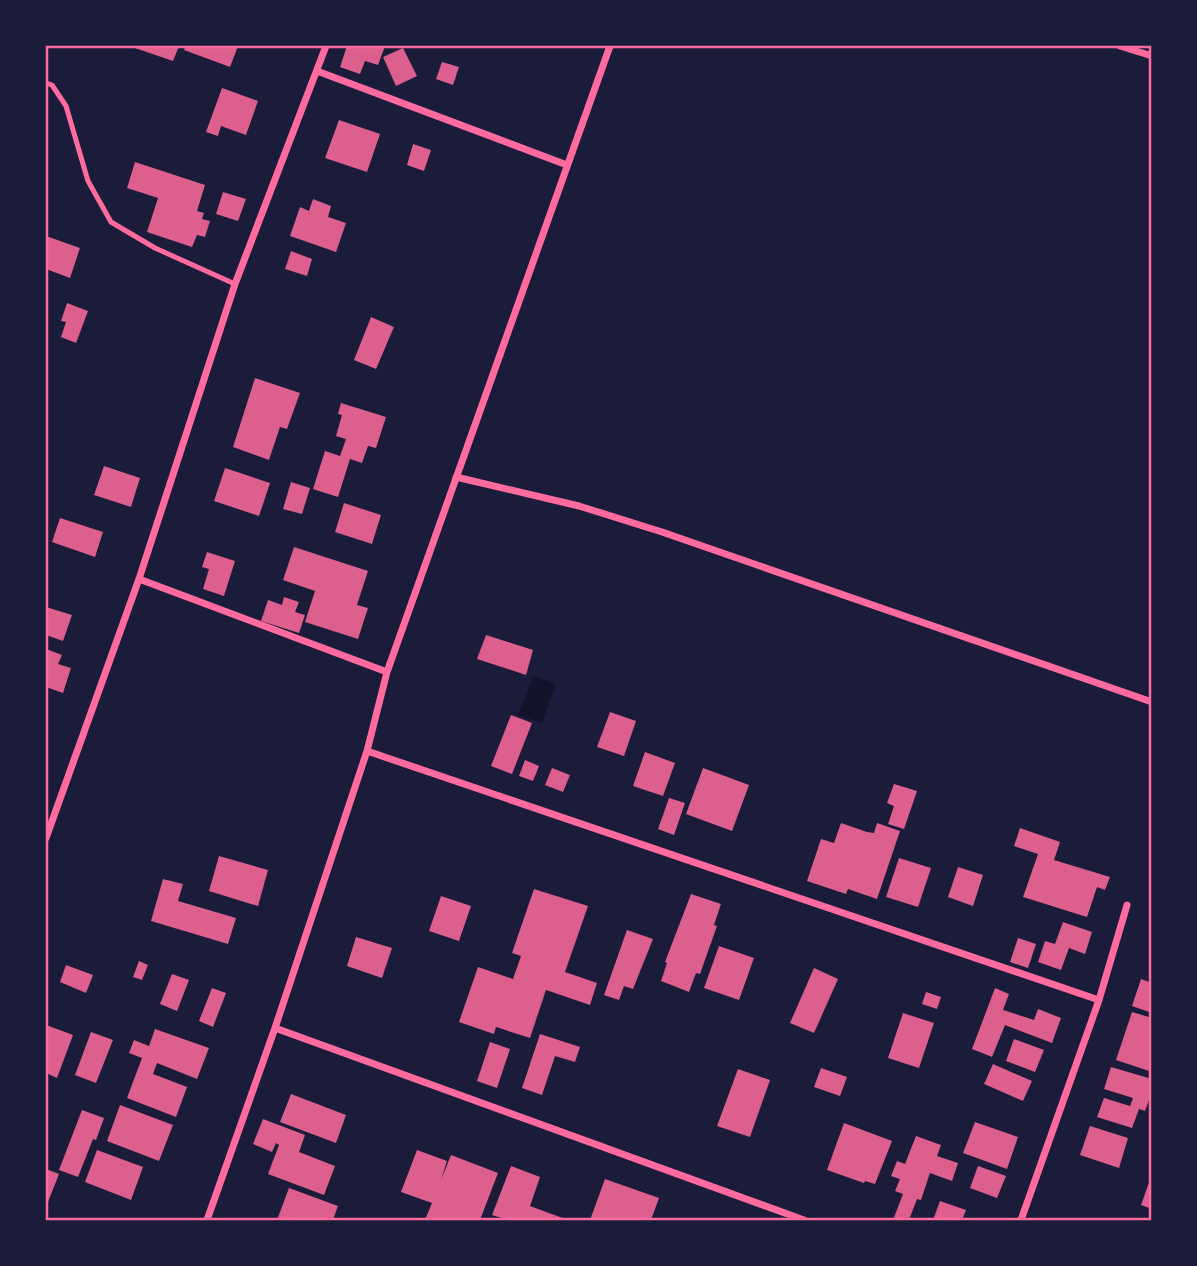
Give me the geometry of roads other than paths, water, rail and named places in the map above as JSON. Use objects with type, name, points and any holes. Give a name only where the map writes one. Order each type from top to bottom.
[{"type":"street","points":[[46,838],[139,579],[235,284],[326,46]]},
{"type":"street","points":[[207,1220],[275,1028],[367,751],[387,672],[610,46]]},
{"type":"street","points":[[1120,46],[1152,56]]},
{"type":"street","points":[[317,71],[567,165]]},
{"type":"street","points":[[456,477],[579,506],[662,532],[1152,702]]},
{"type":"street","points":[[139,579],[387,672]]},
{"type":"street","points":[[367,751],[1098,1000]]},
{"type":"street","points":[[1021,1220],[1098,1000],[1127,905]]},
{"type":"street","points":[[275,1028],[804,1220]]},
{"type":"lane","points":[[46,83],[52,85],[66,106],[88,181],[111,222],[155,248],[235,284]]}]
